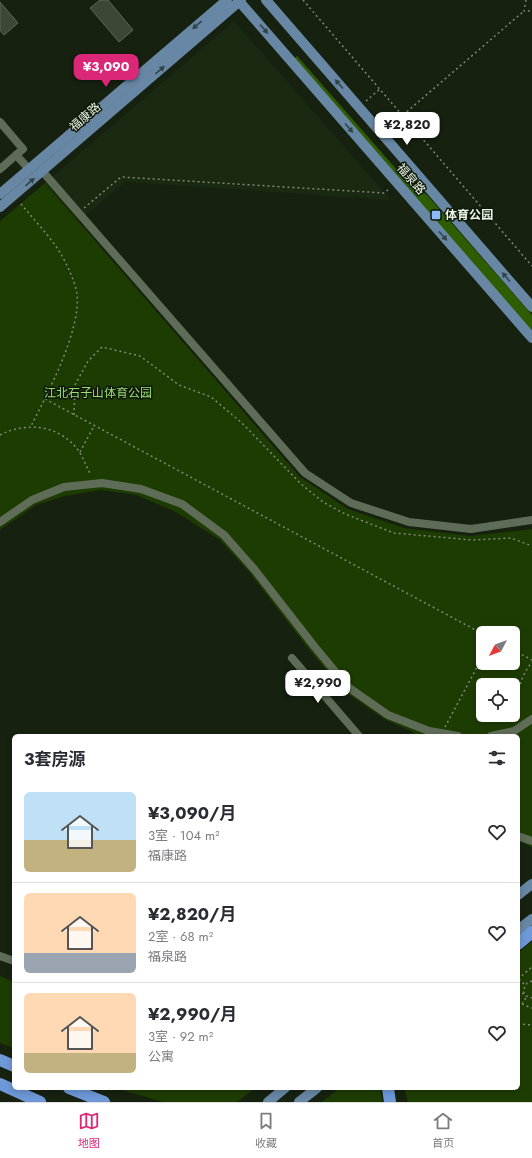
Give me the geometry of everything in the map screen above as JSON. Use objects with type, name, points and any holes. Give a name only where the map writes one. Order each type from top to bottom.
[{"type":"highway","points":[[520,942],[532,932]]},
{"type":"highway","points":[[0,1060],[12,1065]]},
{"type":"highway","points":[[0,1084],[12,1089]]},
{"type":"highway","points":[[13,1090],[40,1102]]},
{"type":"highway","points":[[74,1090],[104,1102]]},
{"type":"highway","points":[[388,1090],[390,1102]]},
{"type":"main road","name":"福康路","points":[[0,194],[227,0]]},
{"type":"main road","name":"福康路","points":[[0,207],[239,0]]},
{"type":"main road","name":"福泉路","points":[[239,0],[532,338]]},
{"type":"main road","name":"福泉路","points":[[266,0],[532,307]]},
{"type":"main road","points":[[520,893],[532,884]]},
{"type":"main road","points":[[520,928],[532,919]]},
{"type":"main road","points":[[268,1102],[283,1090]]},
{"type":"main road","points":[[299,1102],[314,1090]]},
{"type":"street","points":[[0,122],[23,150],[0,169]]},
{"type":"street","points":[[16,155],[29,169]]},
{"type":"street","points":[[43,172],[305,473],[351,503],[409,522],[471,529],[532,520]]},
{"type":"street","points":[[0,522],[32,500],[64,487],[102,483],[141,489],[182,504],[224,535],[254,569],[348,687],[388,715],[426,733],[447,734]]},
{"type":"street","points":[[292,658],[357,734]]},
{"type":"street","points":[[500,734],[514,731],[532,719]]},
{"type":"street","points":[[520,837],[532,841]]},
{"type":"street","points":[[0,956],[12,960]]},
{"type":"path","points":[[303,0],[532,266]]},
{"type":"path","points":[[402,115],[524,11],[526,0]]},
{"type":"path","points":[[524,11],[532,11]]},
{"type":"path","points":[[359,107],[380,89]]},
{"type":"path","points":[[78,213],[121,177],[384,193],[397,183]]},
{"type":"path","points":[[21,204],[60,254],[71,276],[77,293],[76,316],[70,338],[45,399],[31,426]]},
{"type":"path","points":[[45,399],[476,630]]},
{"type":"path","points":[[0,435],[12,429],[31,426],[50,429],[67,438],[80,452],[94,484]]},
{"type":"path","points":[[80,452],[94,426]]},
{"type":"path","points":[[520,654],[532,661],[524,672],[519,688],[518,706],[520,727]]},
{"type":"path","points":[[441,733],[476,669]]},
{"type":"path","points":[[520,977],[532,967]]},
{"type":"path","points":[[520,981],[525,985]]},
{"type":"path","points":[[525,985],[532,981]]},
{"type":"path","points":[[520,996],[524,993],[525,985]]},
{"type":"path","points":[[524,993],[532,998]]},
{"type":"path","points":[[527,996],[522,1004],[532,1008]]},
{"type":"path","points":[[520,1024],[532,1025]]},
{"type":"shaded area","points":[[234,21],[391,200],[125,182],[79,221],[45,183]]},
{"type":"green space","points":[[297,56],[397,170],[428,196],[532,315],[532,334],[293,60]]},
{"type":"green space","name":"江北石子山体育公园","points":[[45,183],[300,477],[348,509],[404,528],[470,536],[532,529],[532,847],[520,842],[520,734],[413,734],[413,732],[386,720],[345,692],[307,647],[249,572],[220,540],[176,512],[136,495],[101,490],[65,496],[36,505],[0,530],[0,221]]},
{"type":"green space","points":[[532,941],[532,1102],[408,1102],[405,1090],[520,1090],[520,951]]},
{"type":"green space","points":[[0,976],[12,981],[12,1047],[0,1043]]},
{"type":"green space","points":[[122,1090],[252,1090],[237,1102],[163,1102]]},
{"type":"green space","points":[[337,1090],[380,1090],[382,1102],[322,1102]]},
{"type":"building","points":[[100,0],[108,0],[133,30],[119,42],[90,8]]},
{"type":"building","points":[[0,2],[18,23],[4,35],[0,30]]},
{"type":"place","name":"体育公园","points":[[436,215]]}]
